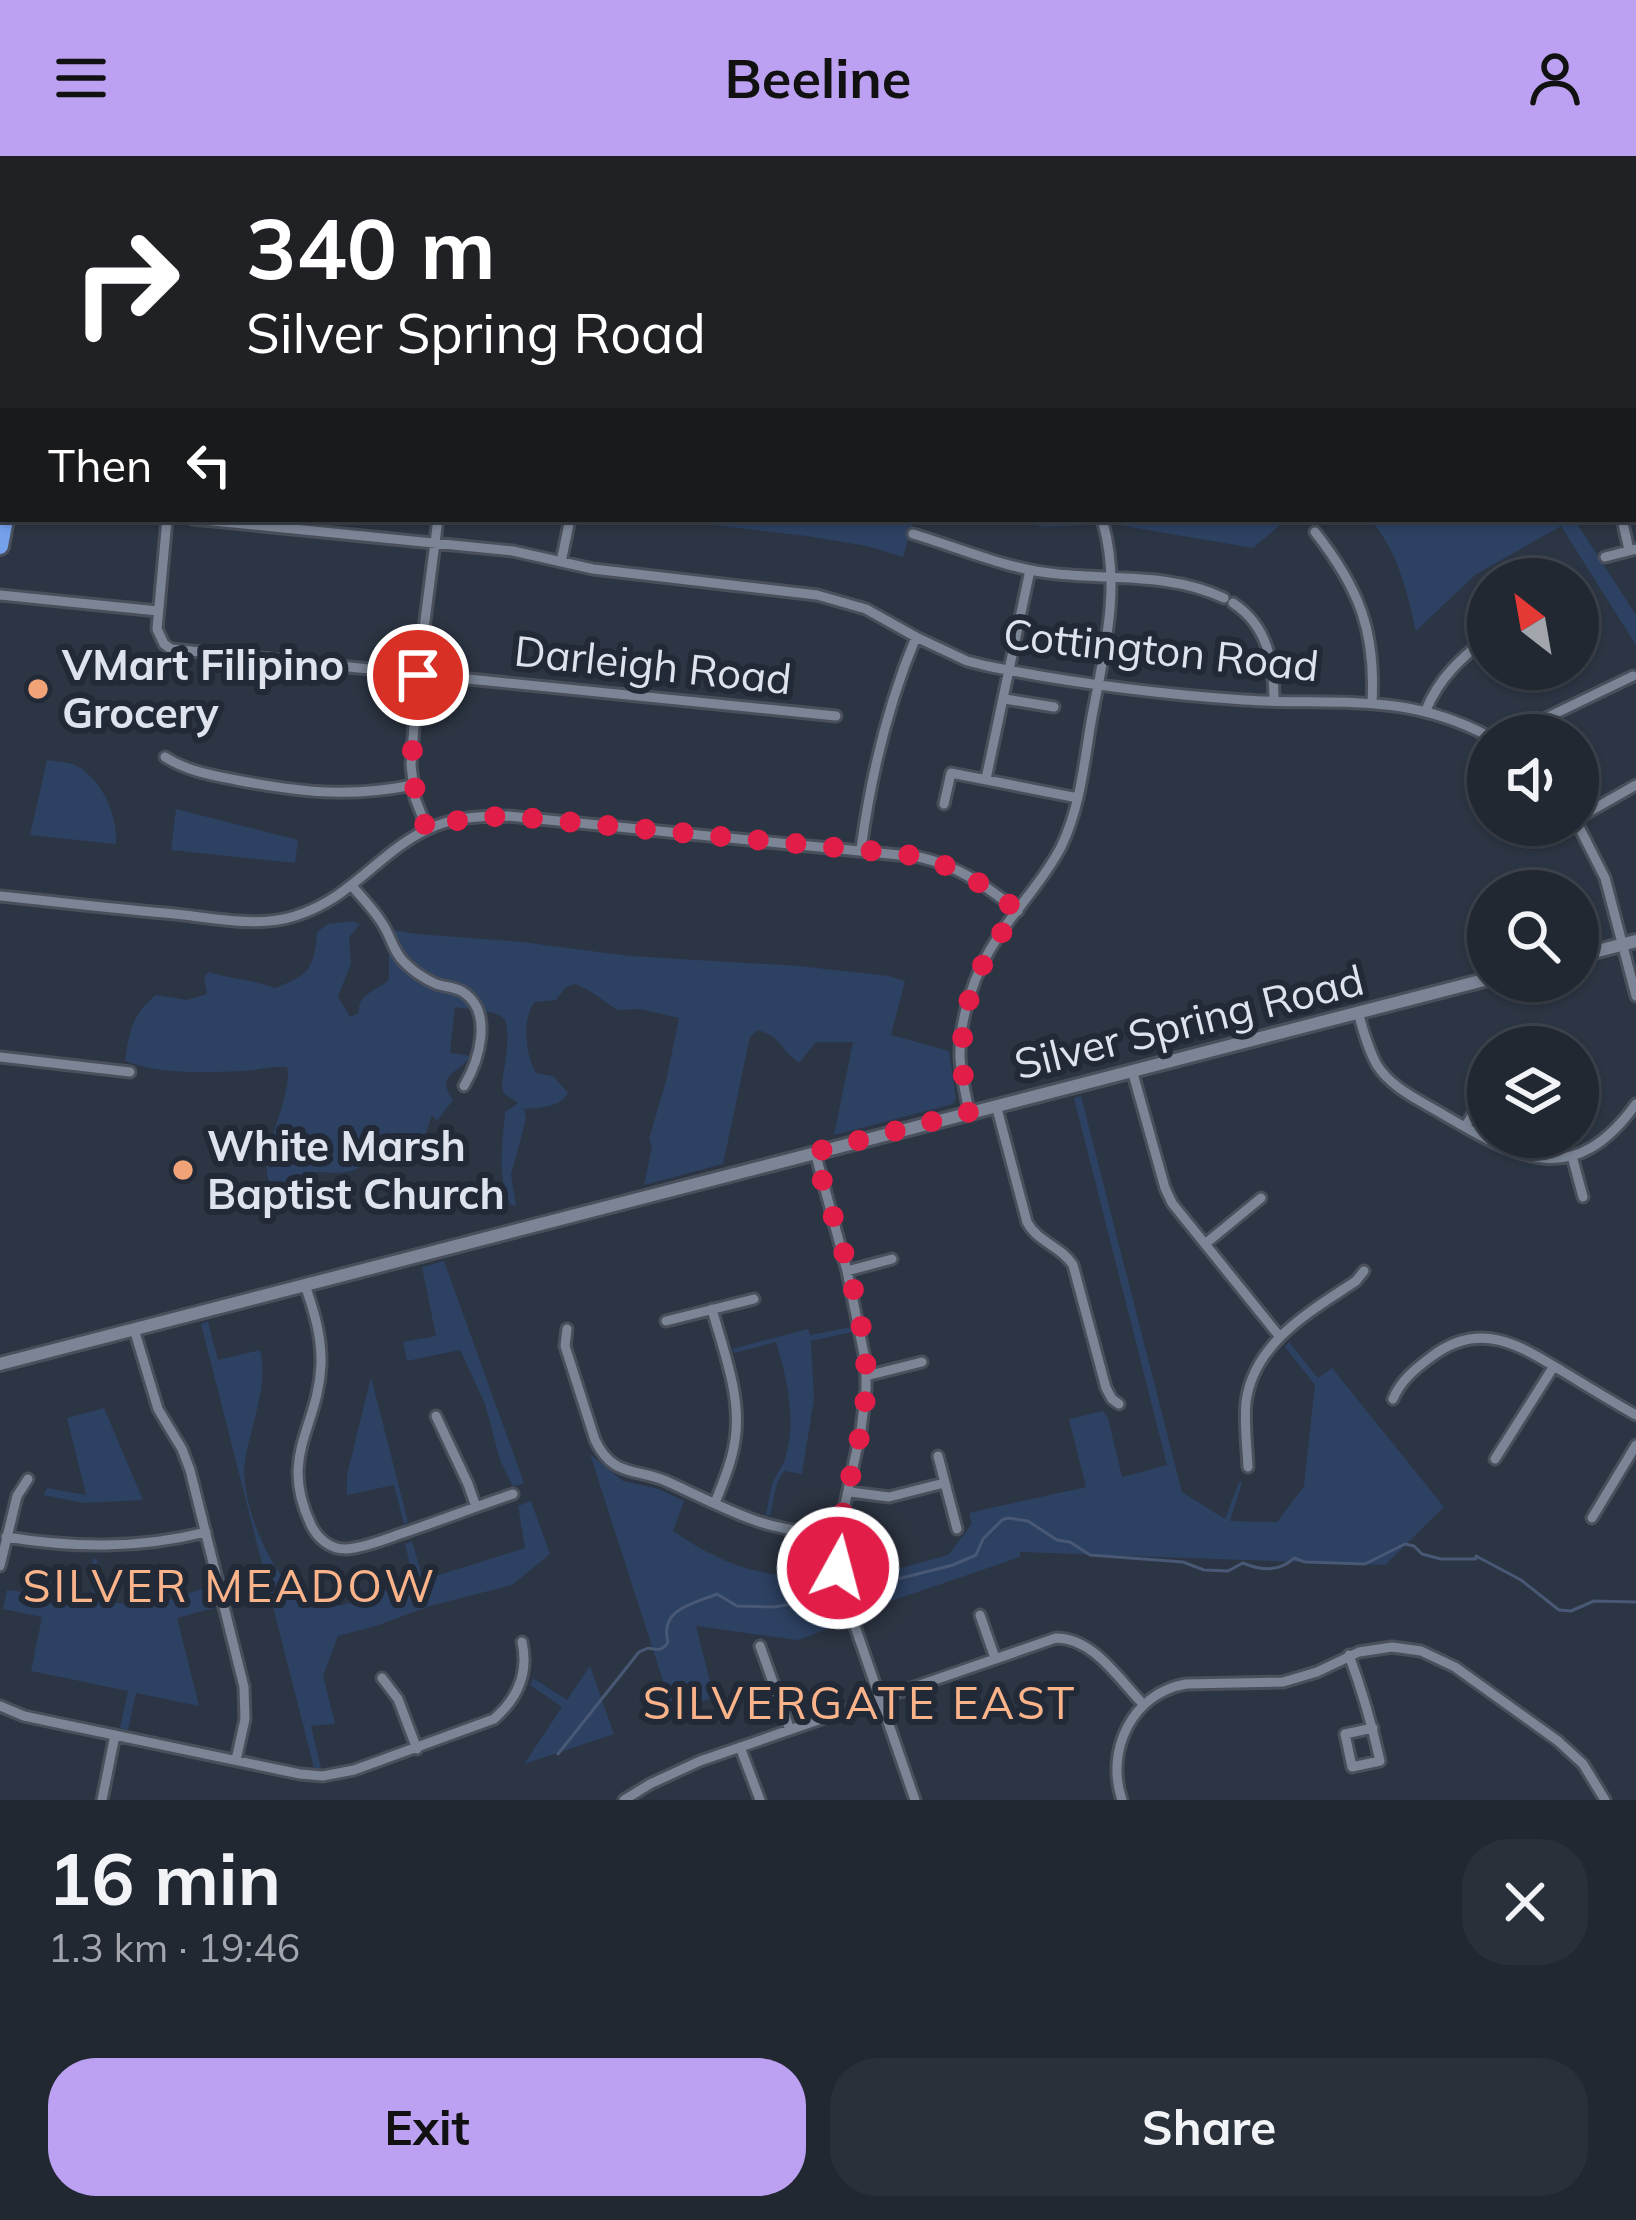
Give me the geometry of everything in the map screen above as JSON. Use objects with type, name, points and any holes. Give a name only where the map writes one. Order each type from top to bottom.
[{"type":"main road","points":[[1599,951],[1629,943]]},
{"type":"main road","name":"Silver Spring Road","points":[[0,1364],[1467,984]]},
{"type":"street","points":[[0,595],[158,611],[167,522]]},
{"type":"street","name":"Cottington Road","points":[[221,522],[513,551],[631,574],[817,595],[866,609],[967,661],[1009,671],[1213,697],[1372,703],[1426,710],[1467,727]]},
{"type":"street","points":[[427,830],[412,785],[412,744],[437,522]]},
{"type":"street","points":[[561,562],[569,522]]},
{"type":"street","points":[[969,1112],[960,1060],[974,983],[998,936],[1036,889],[1062,845],[1078,799],[1108,625],[1112,577],[1103,523]]},
{"type":"street","points":[[1315,532],[1347,577],[1367,624],[1372,703]]},
{"type":"street","points":[[913,534],[1030,570],[1186,584],[1229,601],[1251,617],[1266,642],[1273,661],[1274,701]]},
{"type":"street","points":[[1606,557],[1632,549]]},
{"type":"street","points":[[986,779],[1030,570]]},
{"type":"street","name":"Darleigh Road","points":[[158,611],[159,638],[171,650],[836,716]]},
{"type":"street","points":[[861,849],[877,751],[916,637]]},
{"type":"street","points":[[1426,710],[1450,669],[1467,655]]},
{"type":"street","points":[[1556,714],[1633,676]]},
{"type":"street","points":[[1005,699],[1054,707]]},
{"type":"street","points":[[165,757],[196,772],[309,793],[352,794],[412,785]]},
{"type":"street","points":[[944,804],[951,772],[1078,799]]},
{"type":"street","points":[[1599,806],[1636,785]]},
{"type":"street","points":[[0,896],[274,921],[297,916],[353,886],[427,830],[466,818],[508,816],[904,854],[970,875],[1018,911]]},
{"type":"street","points":[[1590,846],[1629,943],[1636,996]]},
{"type":"street","points":[[353,886],[409,968],[463,992],[472,1001],[481,1036],[464,1086]]},
{"type":"street","points":[[1358,1012],[1373,1057],[1384,1073],[1418,1100],[1465,1127],[1467,1124]]},
{"type":"street","points":[[0,1057],[130,1072]]},
{"type":"street","points":[[1132,1070],[1168,1196],[1280,1337]]},
{"type":"street","points":[[1599,1143],[1636,1104]]},
{"type":"street","points":[[996,1105],[1027,1222],[1073,1265],[1106,1388],[1119,1404]]},
{"type":"street","points":[[814,1152],[848,1271],[866,1376],[862,1430],[838,1537],[838,1568],[843,1599],[915,1800]]},
{"type":"street","points":[[1573,1158],[1583,1197]]},
{"type":"street","points":[[1204,1244],[1261,1198]]},
{"type":"street","points":[[848,1271],[892,1259]]},
{"type":"street","points":[[1248,1467],[1248,1390],[1267,1352],[1305,1315],[1364,1271]]},
{"type":"street","points":[[304,1285],[318,1327],[321,1361],[319,1388],[299,1450],[298,1478],[315,1533],[328,1544],[348,1549],[513,1494]]},
{"type":"street","points":[[666,1321],[754,1299]]},
{"type":"street","points":[[712,1309],[737,1424],[733,1454],[715,1504]]},
{"type":"street","points":[[134,1329],[153,1397],[187,1460],[244,1687],[245,1719],[236,1760]]},
{"type":"street","points":[[567,1329],[565,1346],[602,1453],[633,1474],[660,1478],[767,1524],[838,1537]]},
{"type":"street","points":[[1393,1399],[1404,1379],[1436,1353],[1464,1340],[1486,1338],[1508,1342],[1636,1415]]},
{"type":"street","points":[[866,1376],[922,1362]]},
{"type":"street","points":[[1496,1459],[1554,1366]]},
{"type":"street","points":[[436,1416],[476,1508]]},
{"type":"street","points":[[1592,1518],[1636,1445]]},
{"type":"street","points":[[938,1456],[957,1529]]},
{"type":"street","points":[[0,1566],[17,1496],[28,1479]]},
{"type":"street","points":[[850,1492],[889,1497],[944,1483]]},
{"type":"street","points":[[5,1537],[101,1546],[206,1532]]},
{"type":"street","points":[[980,1615],[995,1658]]},
{"type":"street","points":[[624,1800],[676,1771],[1045,1640],[1071,1639],[1095,1653],[1144,1705]]},
{"type":"street","points":[[0,1706],[24,1716],[323,1776],[417,1749],[500,1715],[522,1680],[526,1663],[522,1642]]},
{"type":"street","points":[[760,1646],[790,1730]]},
{"type":"street","points":[[1122,1800],[1116,1778],[1120,1742],[1154,1696],[1175,1686],[1283,1682],[1317,1672],[1348,1655],[1392,1647],[1447,1662],[1567,1748],[1605,1800]]},
{"type":"street","points":[[1348,1655],[1373,1728],[1380,1761],[1352,1767],[1345,1734],[1373,1728]]},
{"type":"street","points":[[382,1678],[398,1699],[417,1749]]},
{"type":"street","points":[[102,1800],[116,1735]]},
{"type":"street","points":[[740,1747],[760,1800]]},
{"type":"shaded area","points":[[700,522],[913,522],[903,557],[807,536]]},
{"type":"shaded area","points":[[1024,522],[1283,522],[1253,548],[1113,524],[1042,527]]},
{"type":"shaded area","points":[[1372,522],[1576,522],[1636,615],[1636,645],[1599,586],[1599,558],[1581,558],[1561,526],[1505,558],[1467,558],[1467,583],[1416,631],[1394,557]]},
{"type":"shaded area","points":[[47,760],[77,766],[94,781],[111,811],[116,844],[30,835]]},
{"type":"shaded area","points":[[176,809],[298,840],[295,863],[171,850]]},
{"type":"shaded area","points":[[328,924],[360,924],[349,937],[351,964],[338,996],[350,1017],[359,1013],[365,996],[389,979],[389,954],[380,928],[629,956],[799,966],[905,981],[891,1035],[949,1051],[956,1099],[953,1104],[834,1135],[853,1042],[816,1042],[799,1063],[777,1040],[758,1030],[750,1037],[723,1164],[644,1185],[652,1147],[649,1139],[679,1018],[639,1009],[617,1010],[575,984],[556,1000],[534,1002],[528,1018],[527,1047],[536,1073],[553,1076],[568,1093],[554,1105],[524,1109],[526,1119],[511,1175],[516,1206],[506,1194],[502,1171],[505,1112],[518,1103],[504,1094],[502,1086],[506,1023],[493,1013],[455,1007],[450,1053],[471,1056],[447,1079],[453,1100],[437,1121],[432,1115],[415,1165],[406,1165],[385,1144],[357,1169],[313,1172],[305,1194],[285,1193],[273,1186],[267,1163],[285,1095],[287,1067],[197,1072],[138,1065],[125,1061],[130,1032],[156,995],[187,1000],[207,994],[204,977],[209,972],[275,988],[296,979],[312,962],[317,932]]},
{"type":"shaded area","points":[[1081,1096],[1182,1492],[1225,1519],[1239,1482],[1230,1521],[1277,1522],[1304,1486],[1315,1385],[1285,1347],[1289,1342],[1318,1378],[1332,1368],[1444,1507],[1385,1565],[1020,1552],[1020,1557],[859,1612],[850,1576],[948,1555],[972,1524],[969,1513],[1086,1487],[1069,1419],[1103,1411],[1122,1477],[1167,1465],[1074,1098]]},
{"type":"shaded area","points":[[444,1261],[524,1483],[513,1487],[500,1460],[485,1404],[460,1350],[407,1361],[403,1342],[436,1336],[422,1267]]},
{"type":"shaded area","points":[[208,1322],[218,1360],[260,1350],[262,1377],[245,1460],[246,1489],[262,1542],[293,1586],[339,1606],[414,1582],[405,1544],[412,1541],[423,1580],[525,1548],[518,1506],[531,1501],[550,1554],[512,1585],[338,1636],[323,1676],[335,1724],[311,1726],[321,1768],[314,1768],[201,1324]]},
{"type":"shaded area","points":[[851,1327],[852,1332],[811,1341],[814,1398],[802,1474],[784,1471],[770,1515],[766,1515],[772,1485],[789,1445],[787,1385],[776,1342],[734,1353],[732,1349],[808,1329],[810,1335]]},
{"type":"shaded area","points":[[371,1377],[408,1522],[404,1524],[394,1485],[347,1495],[347,1475]]},
{"type":"shaded area","points":[[104,1408],[143,1500],[84,1503],[43,1495],[47,1488],[86,1495],[67,1418]]},
{"type":"shaded area","points":[[590,1454],[623,1481],[659,1489],[684,1501],[673,1531],[712,1554],[766,1573],[831,1577],[843,1624],[797,1640],[696,1626],[714,1697],[673,1712]]},
{"type":"shaded area","points":[[93,1559],[97,1559],[97,1600],[148,1607],[208,1587],[214,1608],[177,1618],[199,1706],[136,1693],[128,1730],[120,1728],[128,1691],[31,1671],[42,1617],[3,1609],[7,1590],[92,1600]]},
{"type":"shaded area","points":[[590,1666],[614,1734],[524,1764],[562,1707],[530,1685],[533,1678],[567,1700]]},
{"type":"waterway","points":[[858,1589],[976,1555],[983,1539],[1008,1518],[1028,1521],[1090,1555],[1183,1562],[1204,1570],[1228,1571],[1243,1563],[1270,1569],[1294,1558],[1365,1564],[1405,1544],[1441,1559],[1476,1556],[1521,1580],[1559,1610],[1571,1611],[1594,1601],[1636,1602]]},
{"type":"waterway","points":[[558,1754],[639,1652],[666,1645],[668,1622],[680,1609],[717,1594],[737,1606],[774,1607],[830,1598]]},
{"type":"place","name":"VMart Filipino Grocery","points":[[38,689]]},
{"type":"place","name":"White Marsh Baptist Church","points":[[183,1170]]},
{"type":"district","name":"SILVER MEADOW","points":[[230,1586]]},
{"type":"district","name":"SILVERGATE EAST","points":[[860,1703]]},
{"type":"route","points":[[418,675],[412,785],[427,830],[466,818],[508,816],[904,854],[970,875],[1018,911],[998,936],[974,983],[960,1060],[969,1112],[814,1152],[848,1271],[866,1364],[865,1408],[838,1537],[838,1568]]}]
